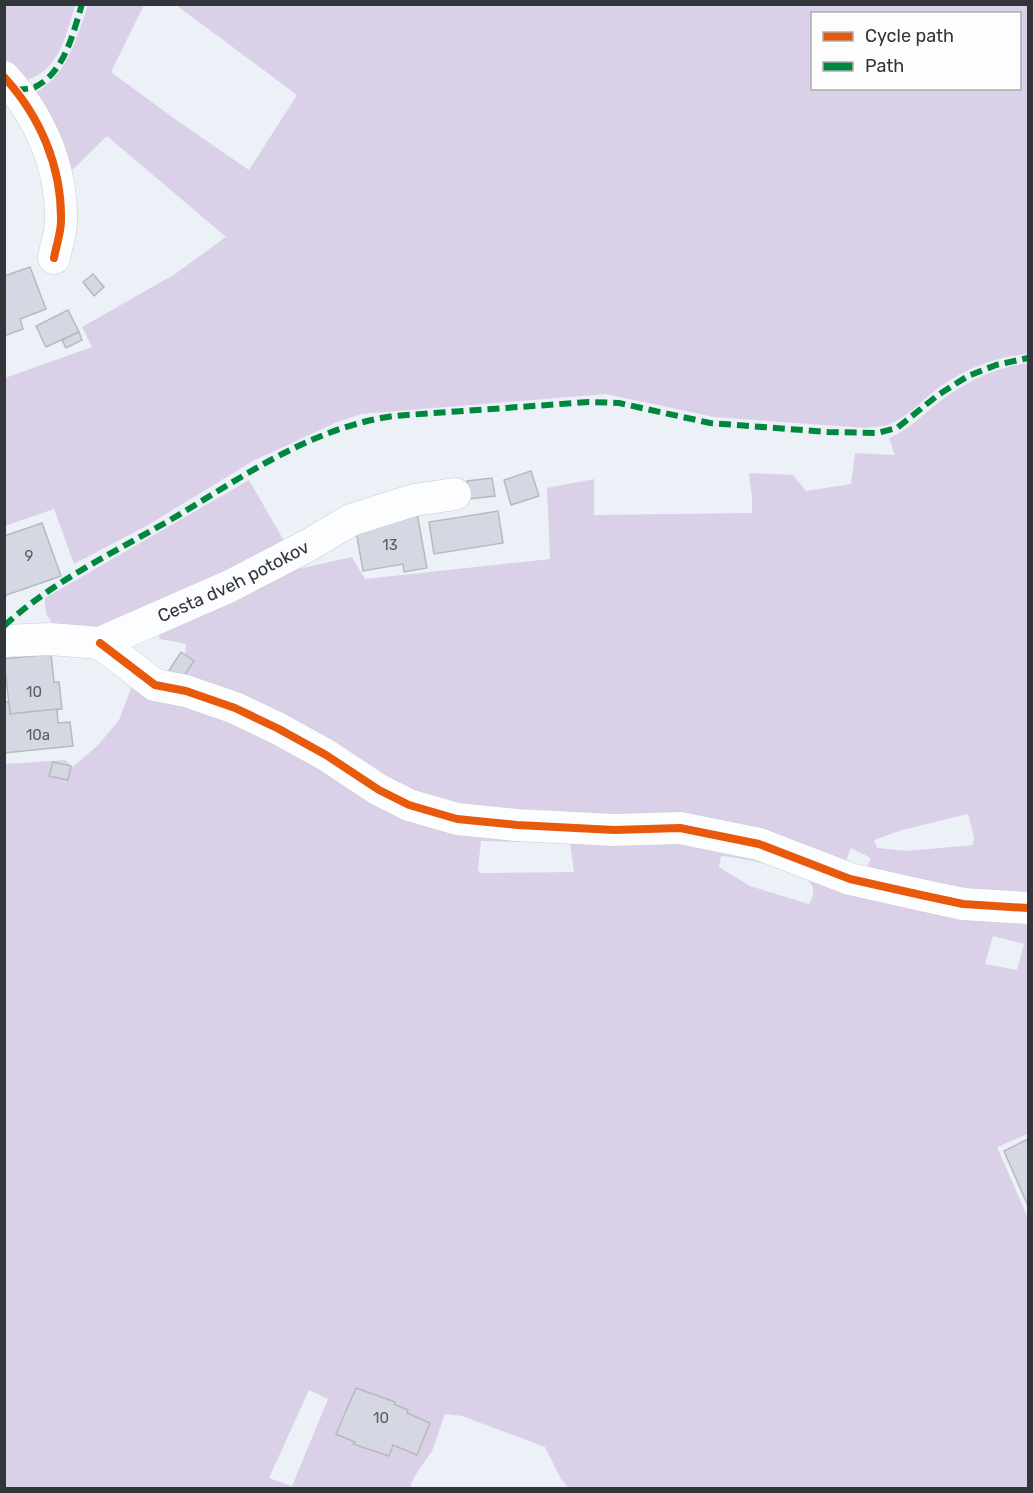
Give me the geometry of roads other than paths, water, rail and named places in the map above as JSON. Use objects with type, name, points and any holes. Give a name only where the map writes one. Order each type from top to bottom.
[{"type":"street","points":[[4,76],[16,90],[51,151],[58,182],[62,223],[54,258]]},
{"type":"street","name":"Cesta dveh potokov","points":[[4,641],[50,639],[100,643],[230,586],[351,520],[414,500],[455,494]]},
{"type":"street","points":[[100,643],[155,685],[236,708],[289,734],[389,795],[409,805],[457,819],[614,830],[680,828],[759,844],[850,879],[910,893],[963,904],[1029,908]]}]
